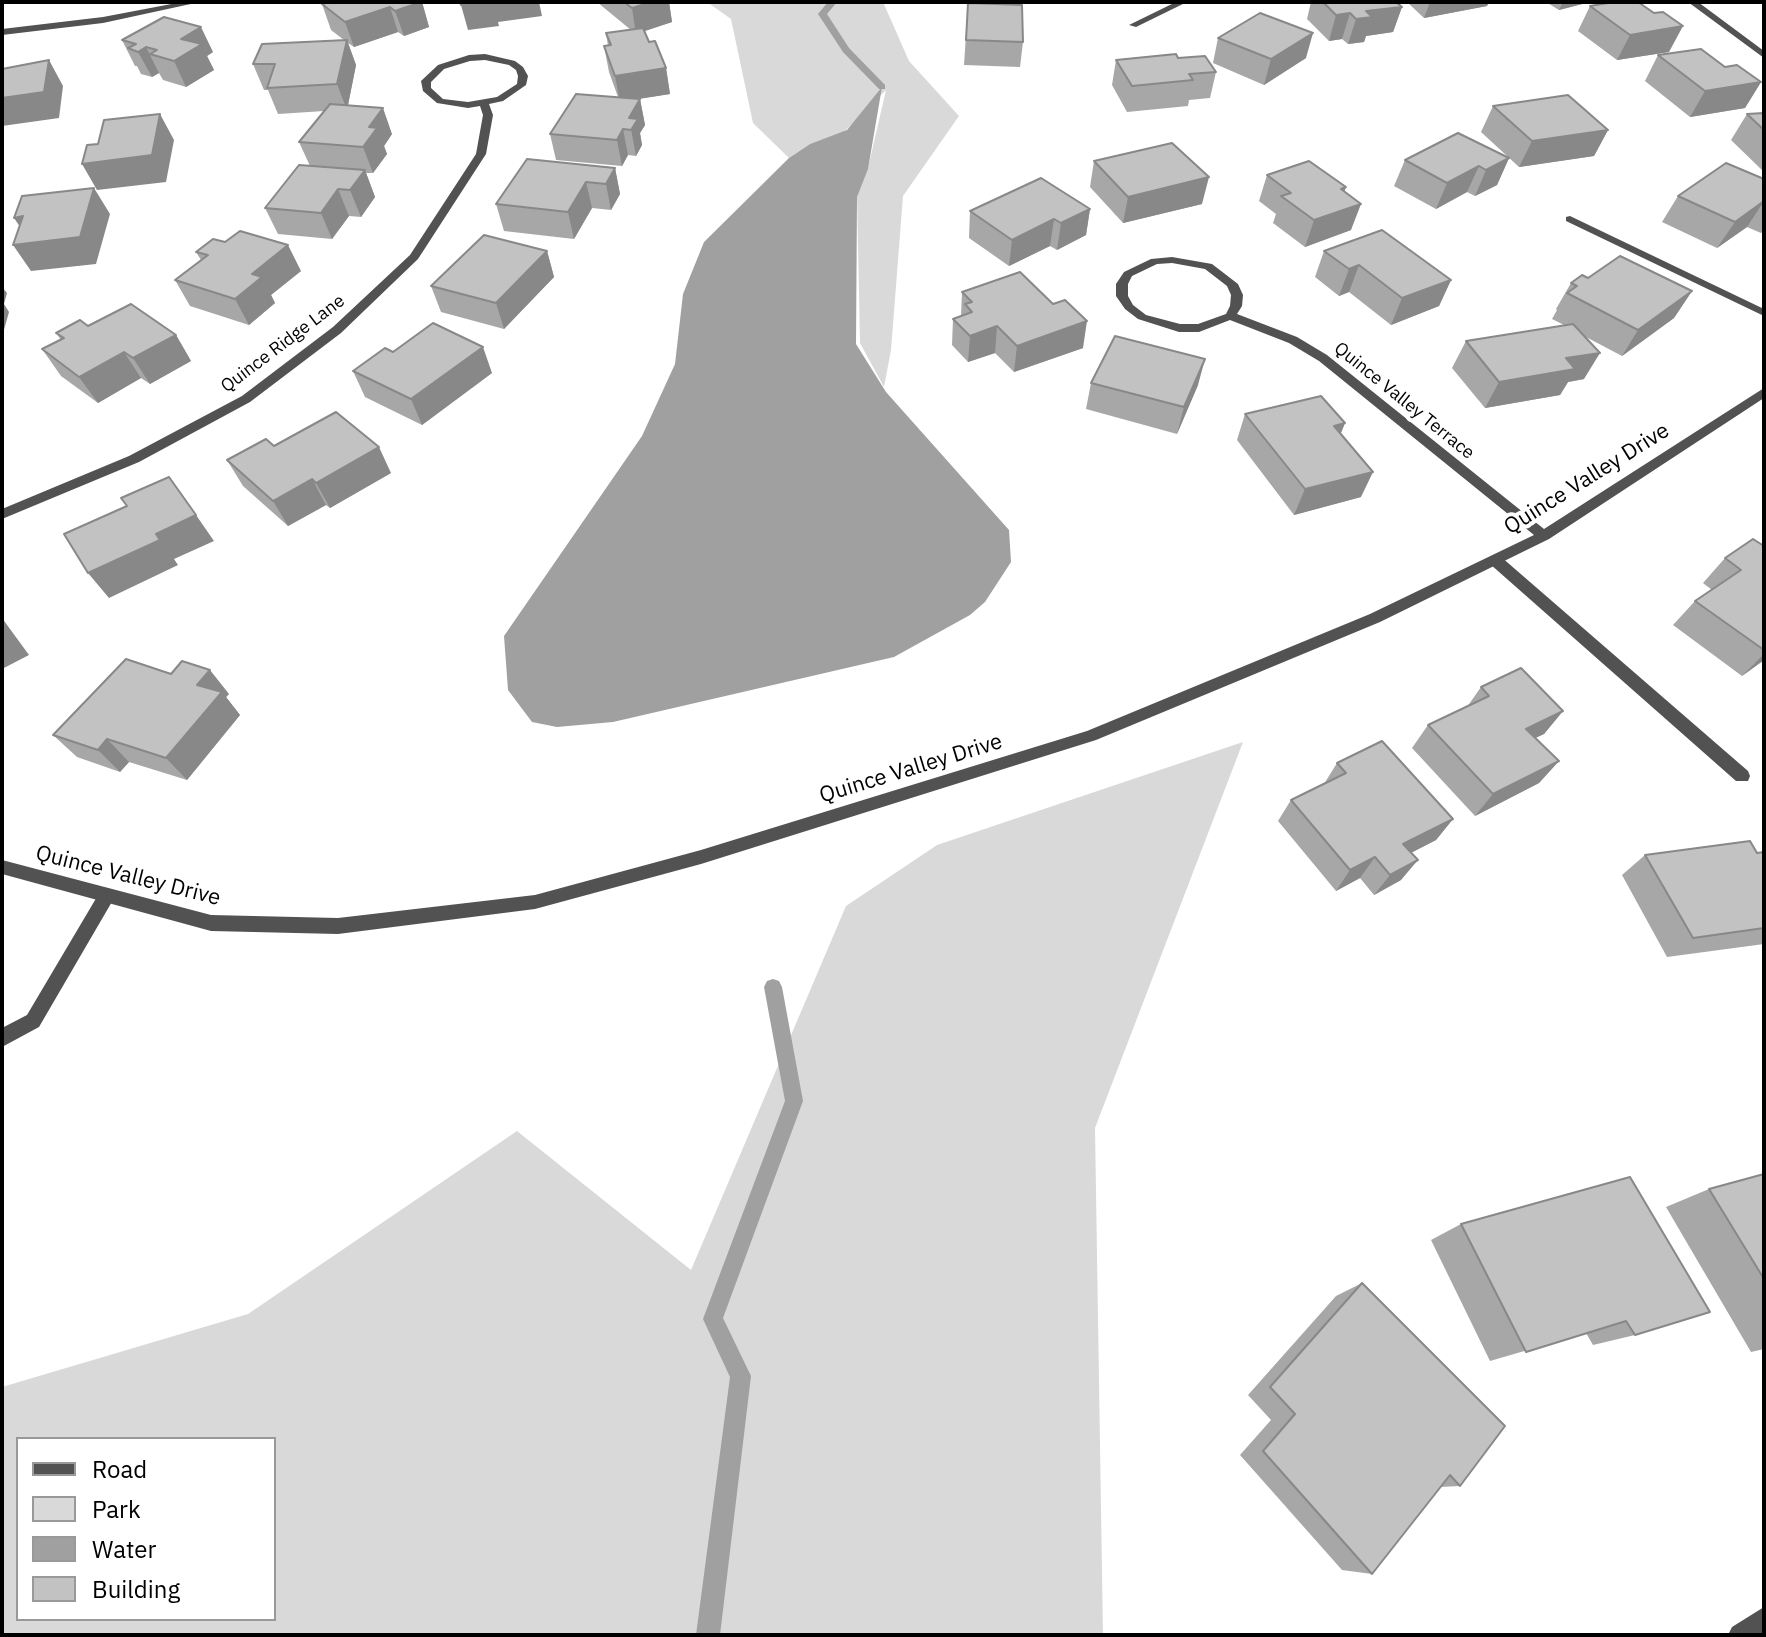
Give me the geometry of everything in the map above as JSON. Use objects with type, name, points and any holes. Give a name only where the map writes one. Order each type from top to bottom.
[{"type":"street","points":[[2,32],[103,20],[196,2]]},
{"type":"street","points":[[1133,25],[1183,2]]},
{"type":"street","points":[[1692,2],[1764,55]]},
{"type":"street","points":[[469,58],[500,59],[520,69],[523,76],[521,85],[500,99],[484,103],[468,105],[440,101],[430,96],[426,81],[441,67],[469,58]]},
{"type":"street","name":"Quince Ridge Lane","points":[[2,514],[134,459],[246,399],[337,330],[414,257],[481,154],[488,115],[484,103]]},
{"type":"street","points":[[1570,219],[1764,313]]},
{"type":"street","points":[[1155,261],[1182,261],[1208,266],[1232,284],[1237,295],[1236,306],[1230,316],[1199,328],[1159,324],[1129,307],[1122,296],[1122,284],[1128,274],[1155,261]]},
{"type":"street","name":"Quince Valley Terrace","points":[[1230,316],[1293,340],[1323,358],[1544,536]]},
{"type":"street","name":"Quince Valley Drive","points":[[2,867],[211,923],[338,926],[535,902],[701,857],[1091,736],[1375,618],[1544,536],[1764,392]]},
{"type":"street","points":[[1495,560],[1742,776]]},
{"type":"street","points":[[2,1038],[33,1021],[107,895]]},
{"type":"street","points":[[1740,1635],[1764,1619]]},
{"type":"green space","points":[[707,2],[883,2],[909,61],[959,116],[903,196],[891,350],[884,387],[860,343],[857,196],[868,168],[886,90],[844,132],[810,144],[789,158],[753,123],[731,19]]},
{"type":"green space","points":[[1243,742],[1095,1128],[1103,1635],[2,1635],[2,1387],[248,1314],[517,1131],[691,1270],[846,906],[937,845]]},
{"type":"water","points":[[882,87],[868,169],[857,197],[856,344],[886,392],[1009,530],[1011,562],[985,602],[970,615],[894,657],[613,722],[557,727],[532,722],[508,690],[504,636],[642,436],[675,364],[683,294],[704,242],[789,158],[810,144],[847,130]]},
{"type":"building","points":[[421,2],[395,11],[390,7],[345,22],[322,4]]},
{"type":"building","points":[[624,2],[652,2],[632,8]]},
{"type":"building","points":[[1323,2],[1396,2],[1402,7],[1366,11],[1372,17],[1356,19],[1350,13],[1336,15]]},
{"type":"building","points":[[1638,2],[1654,13],[1663,12],[1683,26],[1630,35],[1590,6]]},
{"type":"building","points":[[968,3],[1022,5],[1023,42],[966,40]]},
{"type":"building","points":[[1260,13],[1313,33],[1271,59],[1218,38]]},
{"type":"building","points":[[164,17],[201,27],[181,39],[202,44],[174,61],[150,54],[157,50],[146,47],[138,52],[128,48],[136,44],[122,40]]},
{"type":"building","points":[[643,28],[649,42],[655,41],[666,68],[615,76],[604,46],[611,45],[606,33]]},
{"type":"building","points":[[347,40],[337,84],[267,88],[275,64],[253,64],[262,44]]},
{"type":"building","points":[[1701,49],[1725,67],[1737,65],[1761,82],[1705,91],[1658,55]]},
{"type":"building","points":[[1176,54],[1178,58],[1205,56],[1216,72],[1189,74],[1193,80],[1132,86],[1116,60]]},
{"type":"building","points":[[49,60],[44,92],[2,98],[2,69]]},
{"type":"building","points":[[576,94],[640,99],[629,118],[638,119],[631,130],[623,129],[617,140],[550,134]]},
{"type":"building","points":[[1568,95],[1608,130],[1532,141],[1493,106]]},
{"type":"building","points":[[330,104],[383,108],[369,127],[377,128],[363,147],[299,142]]},
{"type":"building","points":[[1764,113],[1764,130],[1747,114]]},
{"type":"building","points":[[160,114],[152,155],[82,164],[87,145],[98,144],[104,120]]},
{"type":"building","points":[[1458,133],[1509,158],[1486,170],[1479,166],[1447,183],[1405,160]]},
{"type":"building","points":[[1172,143],[1209,177],[1128,197],[1094,161]]},
{"type":"building","points":[[527,159],[615,168],[606,184],[586,182],[568,212],[496,204]]},
{"type":"building","points":[[1309,161],[1346,187],[1341,189],[1361,204],[1314,220],[1281,196],[1291,193],[1267,175]]},
{"type":"building","points":[[1726,163],[1764,179],[1764,201],[1735,222],[1678,196]]},
{"type":"building","points":[[299,165],[365,170],[350,190],[338,189],[321,213],[265,208]]},
{"type":"building","points":[[1041,178],[1090,209],[1061,223],[1054,219],[1012,240],[970,211]]},
{"type":"building","points":[[94,188],[80,237],[13,245],[23,216],[14,218],[22,196]]},
{"type":"building","points":[[1382,230],[1451,280],[1402,298],[1359,265],[1349,269],[1324,251]]},
{"type":"building","points":[[240,231],[288,245],[252,274],[262,277],[235,299],[175,280],[208,255],[196,252],[213,239],[225,242]]},
{"type":"building","points":[[484,235],[547,251],[496,303],[431,286]]},
{"type":"building","points":[[1620,256],[1692,291],[1638,330],[1567,293],[1577,286],[1571,283],[1582,275],[1588,278]]},
{"type":"building","points":[[1020,272],[1053,304],[1065,300],[1087,321],[1017,346],[997,326],[970,336],[953,319],[972,312],[965,304],[972,302],[962,292]]},
{"type":"building","points":[[131,304],[176,335],[133,358],[124,352],[79,377],[42,349],[64,338],[56,333],[80,320],[88,326]]},
{"type":"building","points":[[433,323],[483,347],[411,399],[353,371],[385,348],[393,352]]},
{"type":"building","points":[[1573,324],[1600,353],[1566,358],[1575,369],[1499,382],[1466,341]]},
{"type":"building","points":[[1115,336],[1205,359],[1184,407],[1091,383]]},
{"type":"building","points":[[1321,396],[1345,423],[1334,426],[1373,472],[1305,489],[1245,414]]},
{"type":"building","points":[[336,412],[379,447],[316,483],[312,479],[273,501],[227,460],[266,439],[274,446]]},
{"type":"building","points":[[169,477],[196,515],[156,534],[160,540],[88,573],[64,534],[127,506],[121,498]]},
{"type":"building","points":[[1753,539],[1764,546],[1764,650],[1695,601],[1741,570],[1725,558]]},
{"type":"building","points":[[126,659],[171,674],[182,661],[210,670],[197,685],[222,692],[166,758],[107,739],[98,750],[53,735]]},
{"type":"building","points":[[1521,668],[1563,711],[1526,729],[1559,761],[1493,794],[1428,725],[1489,696],[1481,687]]},
{"type":"building","points":[[1382,741],[1453,819],[1403,844],[1418,860],[1390,875],[1375,857],[1350,870],[1291,800],[1346,773],[1337,763]]},
{"type":"building","points":[[1750,841],[1757,853],[1764,852],[1764,928],[1693,938],[1645,855]]},
{"type":"building","points":[[1764,1174],[1764,1279],[1709,1189]]},
{"type":"building","points":[[1630,1177],[1710,1312],[1635,1335],[1626,1321],[1526,1352],[1461,1224]]},
{"type":"building","points":[[1362,1283],[1505,1426],[1460,1486],[1450,1475],[1372,1574],[1263,1451],[1295,1414],[1270,1387]]},
{"type":"waterway","points":[[833,2],[822,14],[846,50],[882,87]]},
{"type":"waterway","points":[[708,1635],[741,1376],[713,1319],[794,1101],[773,987]]}]
